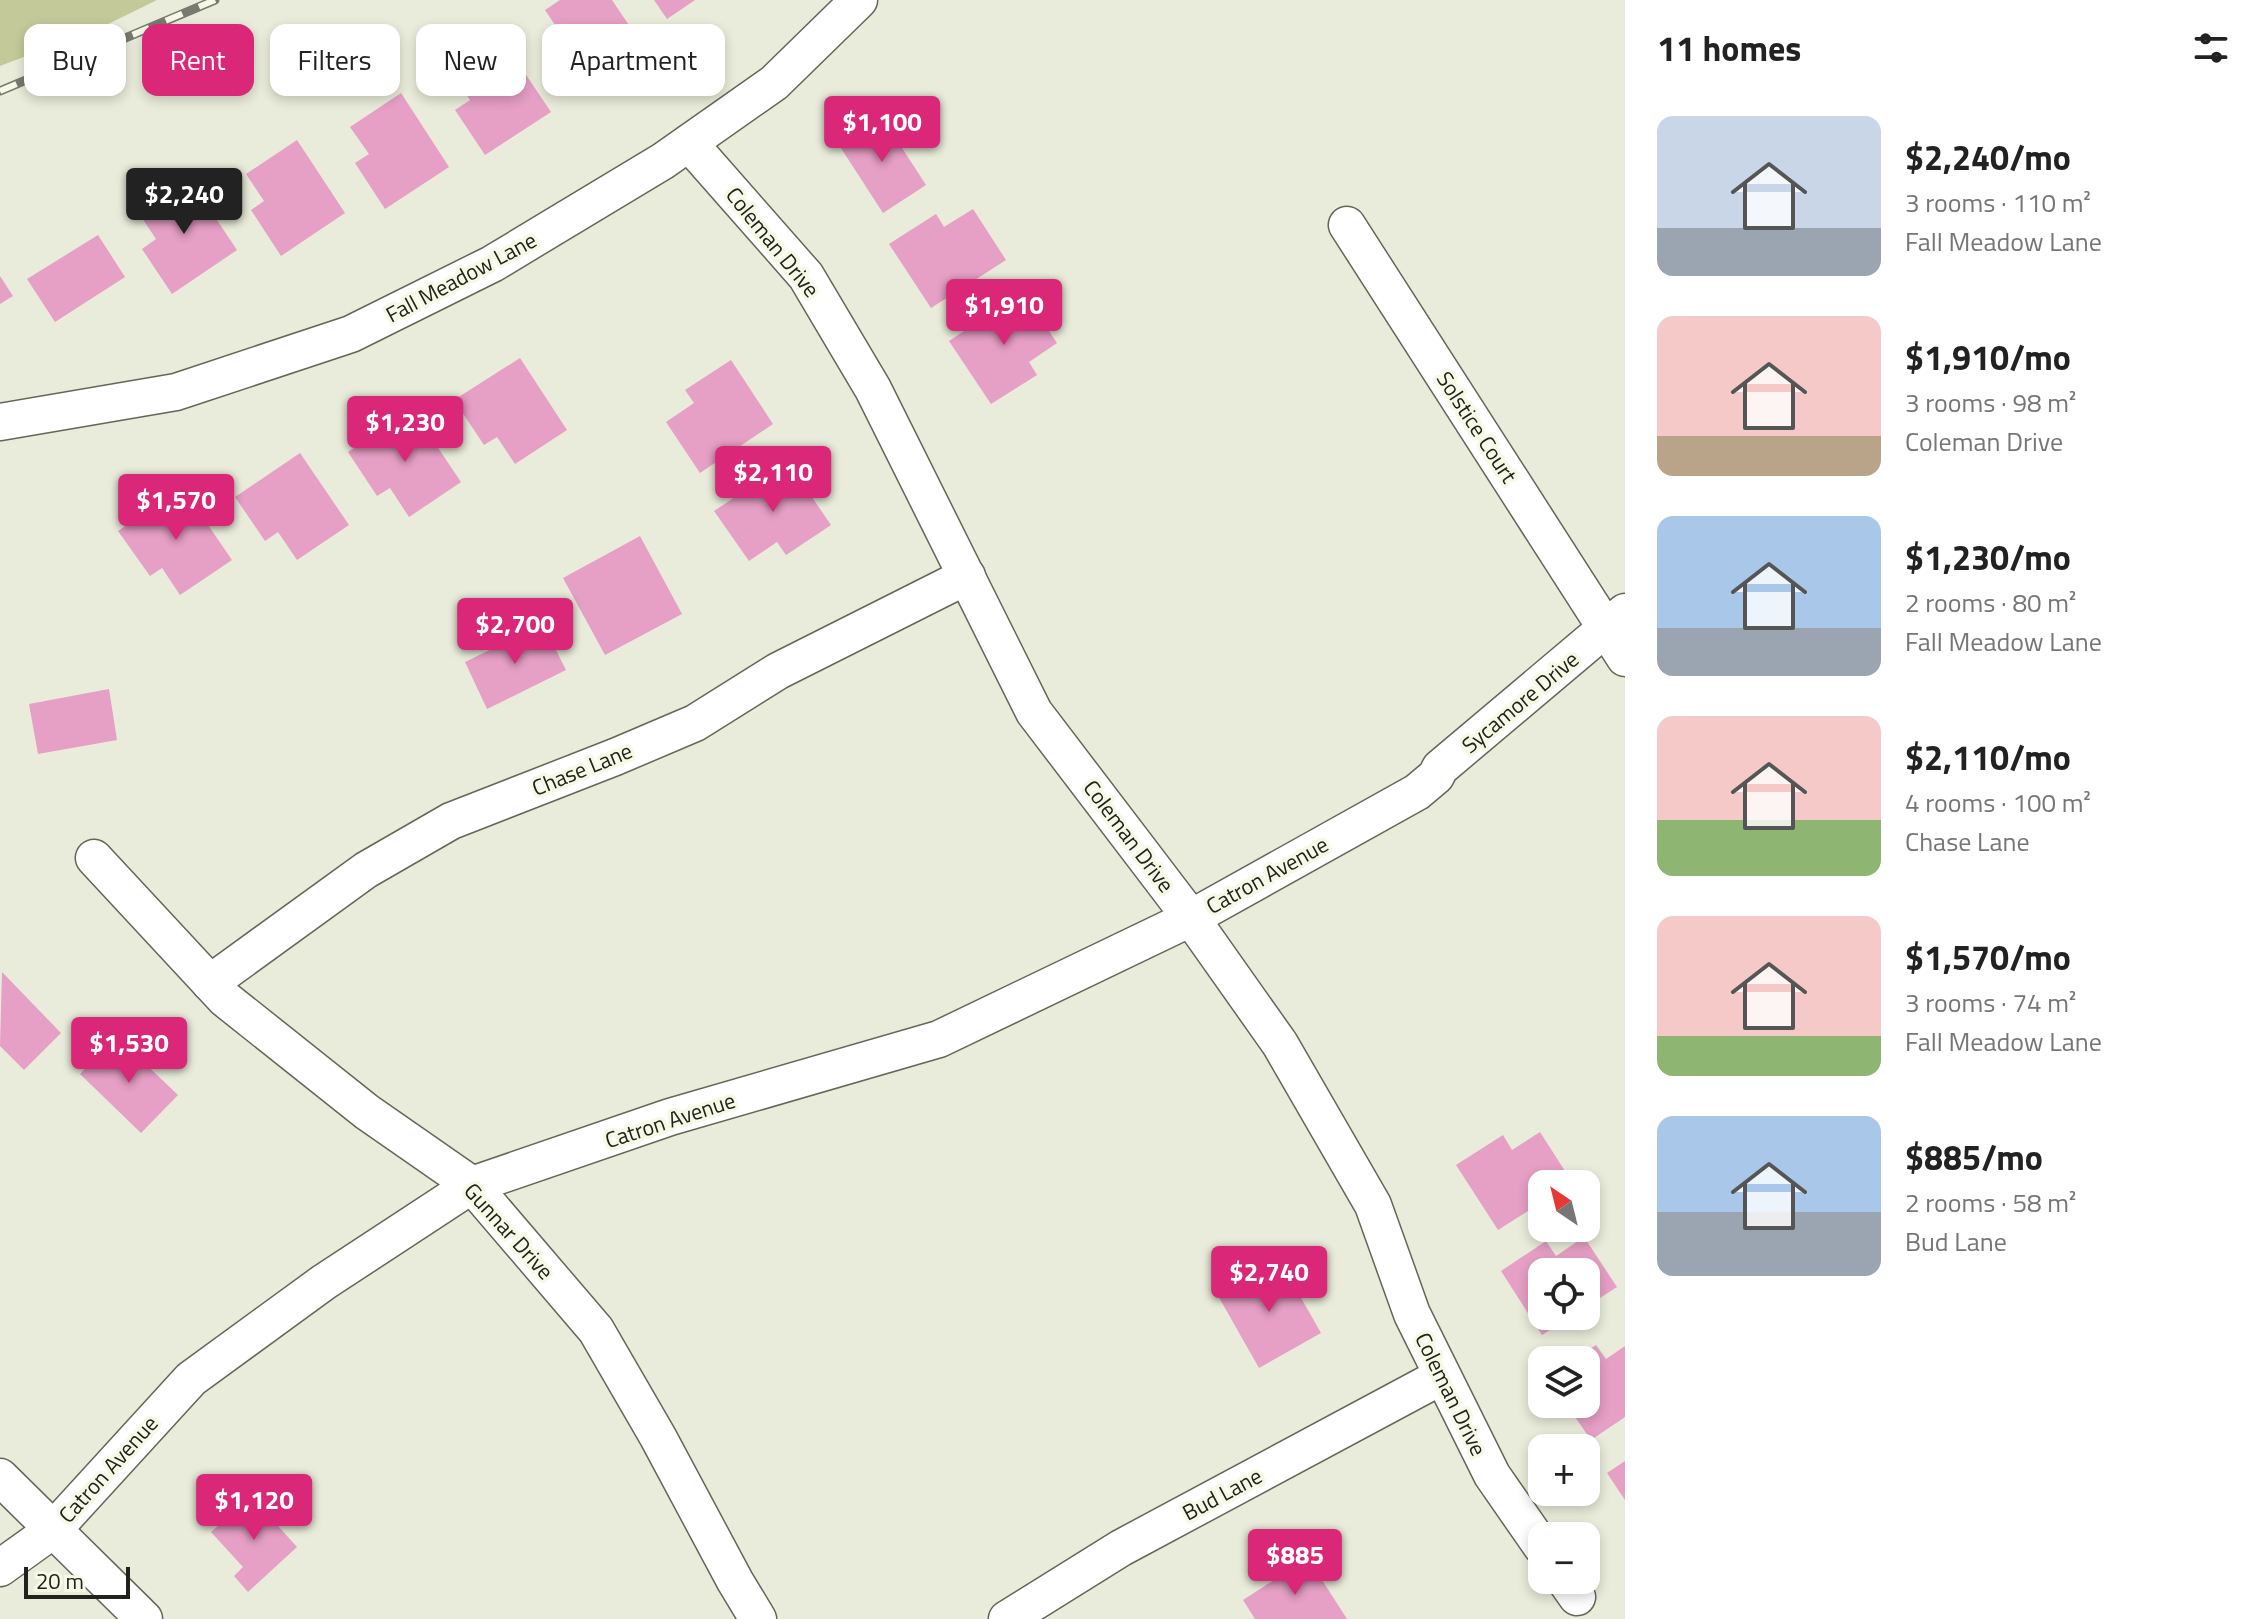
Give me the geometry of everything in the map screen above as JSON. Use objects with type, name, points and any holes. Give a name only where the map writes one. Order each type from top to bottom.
[{"type":"street","name":"Fall Meadow Lane","points":[[0,422],[176,392],[351,334],[492,264],[663,161],[774,83],[859,0]]},
{"type":"street","name":"Coleman Drive","points":[[689,143],[806,276],[873,389],[1034,712],[1191,918],[1280,1044],[1373,1205],[1412,1314],[1492,1475],[1528,1527]]},
{"type":"street","name":"Solstice Court","points":[[1347,225],[1619,633]]},
{"type":"street","name":"Chase Lane","points":[[210,983],[366,870],[451,821],[695,723],[778,671],[967,576]]},
{"type":"street","name":"Sycamore Drive","points":[[1417,792],[1436,776],[1440,768],[1619,633]]},
{"type":"street","name":"Catron Avenue","points":[[0,1568],[53,1530],[191,1379],[324,1282],[472,1185],[670,1117],[939,1039],[1191,918],[1417,792]]},
{"type":"street","name":"Gunnar Drive","points":[[94,858],[225,999],[367,1112],[472,1185],[596,1330],[758,1619]]},
{"type":"street","name":"Bud Lane","points":[[1007,1619],[1121,1548],[1442,1376]]},
{"type":"street","points":[[0,1477],[144,1619]]},
{"type":"green space","points":[[0,0],[157,0],[108,24],[24,24],[24,57],[0,66]]},
{"type":"building","points":[[560,0],[612,0],[628,24],[554,24],[545,10]]},
{"type":"building","points":[[654,0],[695,0],[667,19]]},
{"type":"building","points":[[526,75],[551,112],[485,155],[455,110],[470,100],[467,96],[526,96]]},
{"type":"building","points":[[400,94],[449,167],[385,209],[355,163],[369,154],[350,127]]},
{"type":"building","points":[[880,114],[926,185],[883,213],[837,142]]},
{"type":"building","points":[[297,140],[345,213],[281,256],[251,210],[264,201],[246,174]]},
{"type":"building","points":[[189,178],[237,250],[172,294],[142,249],[156,239],[138,212]]},
{"type":"building","points":[[973,209],[1006,260],[931,308],[889,244],[936,214],[944,227]]},
{"type":"building","points":[[98,235],[125,277],[55,322],[27,279]]},
{"type":"building","points":[[0,276],[13,296],[0,304]]},
{"type":"building","points":[[1023,292],[1057,343],[1029,362],[1037,375],[991,404],[949,341]]},
{"type":"building","points":[[520,358],[567,430],[515,464],[497,437],[484,445],[454,400]]},
{"type":"building","points":[[731,360],[773,424],[700,473],[666,422],[694,403],[685,390]]},
{"type":"building","points":[[412,409],[461,482],[409,517],[390,488],[377,496],[348,452]]},
{"type":"building","points":[[300,453],[349,525],[297,560],[278,532],[265,541],[235,497]]},
{"type":"building","points":[[788,462],[831,525],[786,555],[777,542],[749,561],[714,511]]},
{"type":"building","points":[[182,487],[232,560],[180,595],[162,568],[150,576],[118,531]]},
{"type":"building","points":[[640,536],[682,614],[605,655],[563,578]]},
{"type":"building","points":[[543,624],[566,670],[487,709],[465,662]]},
{"type":"building","points":[[109,689],[117,740],[38,754],[29,704]]},
{"type":"building","points":[[2,972],[61,1033],[24,1070],[0,1046]]},
{"type":"building","points":[[116,1036],[178,1095],[141,1133],[80,1074]]},
{"type":"building","points":[[1540,1132],[1564,1170],[1528,1170],[1528,1211],[1498,1230],[1456,1165],[1503,1135],[1512,1150]]},
{"type":"building","points":[[1544,1242],[1556,1256],[1577,1242],[1587,1242],[1598,1258],[1528,1258],[1528,1313],[1501,1271]]},
{"type":"building","points":[[1279,1259],[1321,1333],[1259,1368],[1217,1294]]},
{"type":"building","points":[[1600,1261],[1617,1287],[1600,1298]]},
{"type":"building","points":[[1625,1346],[1625,1417],[1600,1434],[1587,1434],[1576,1418],[1600,1418],[1600,1351],[1606,1359]]},
{"type":"building","points":[[1625,1461],[1625,1500],[1607,1473]]},
{"type":"building","points":[[251,1496],[297,1547],[248,1592],[234,1576],[243,1567],[211,1532]]},
{"type":"building","points":[[1308,1558],[1347,1619],[1255,1619],[1243,1600]]},
{"type":"railway","points":[[0,91],[215,0]]}]
